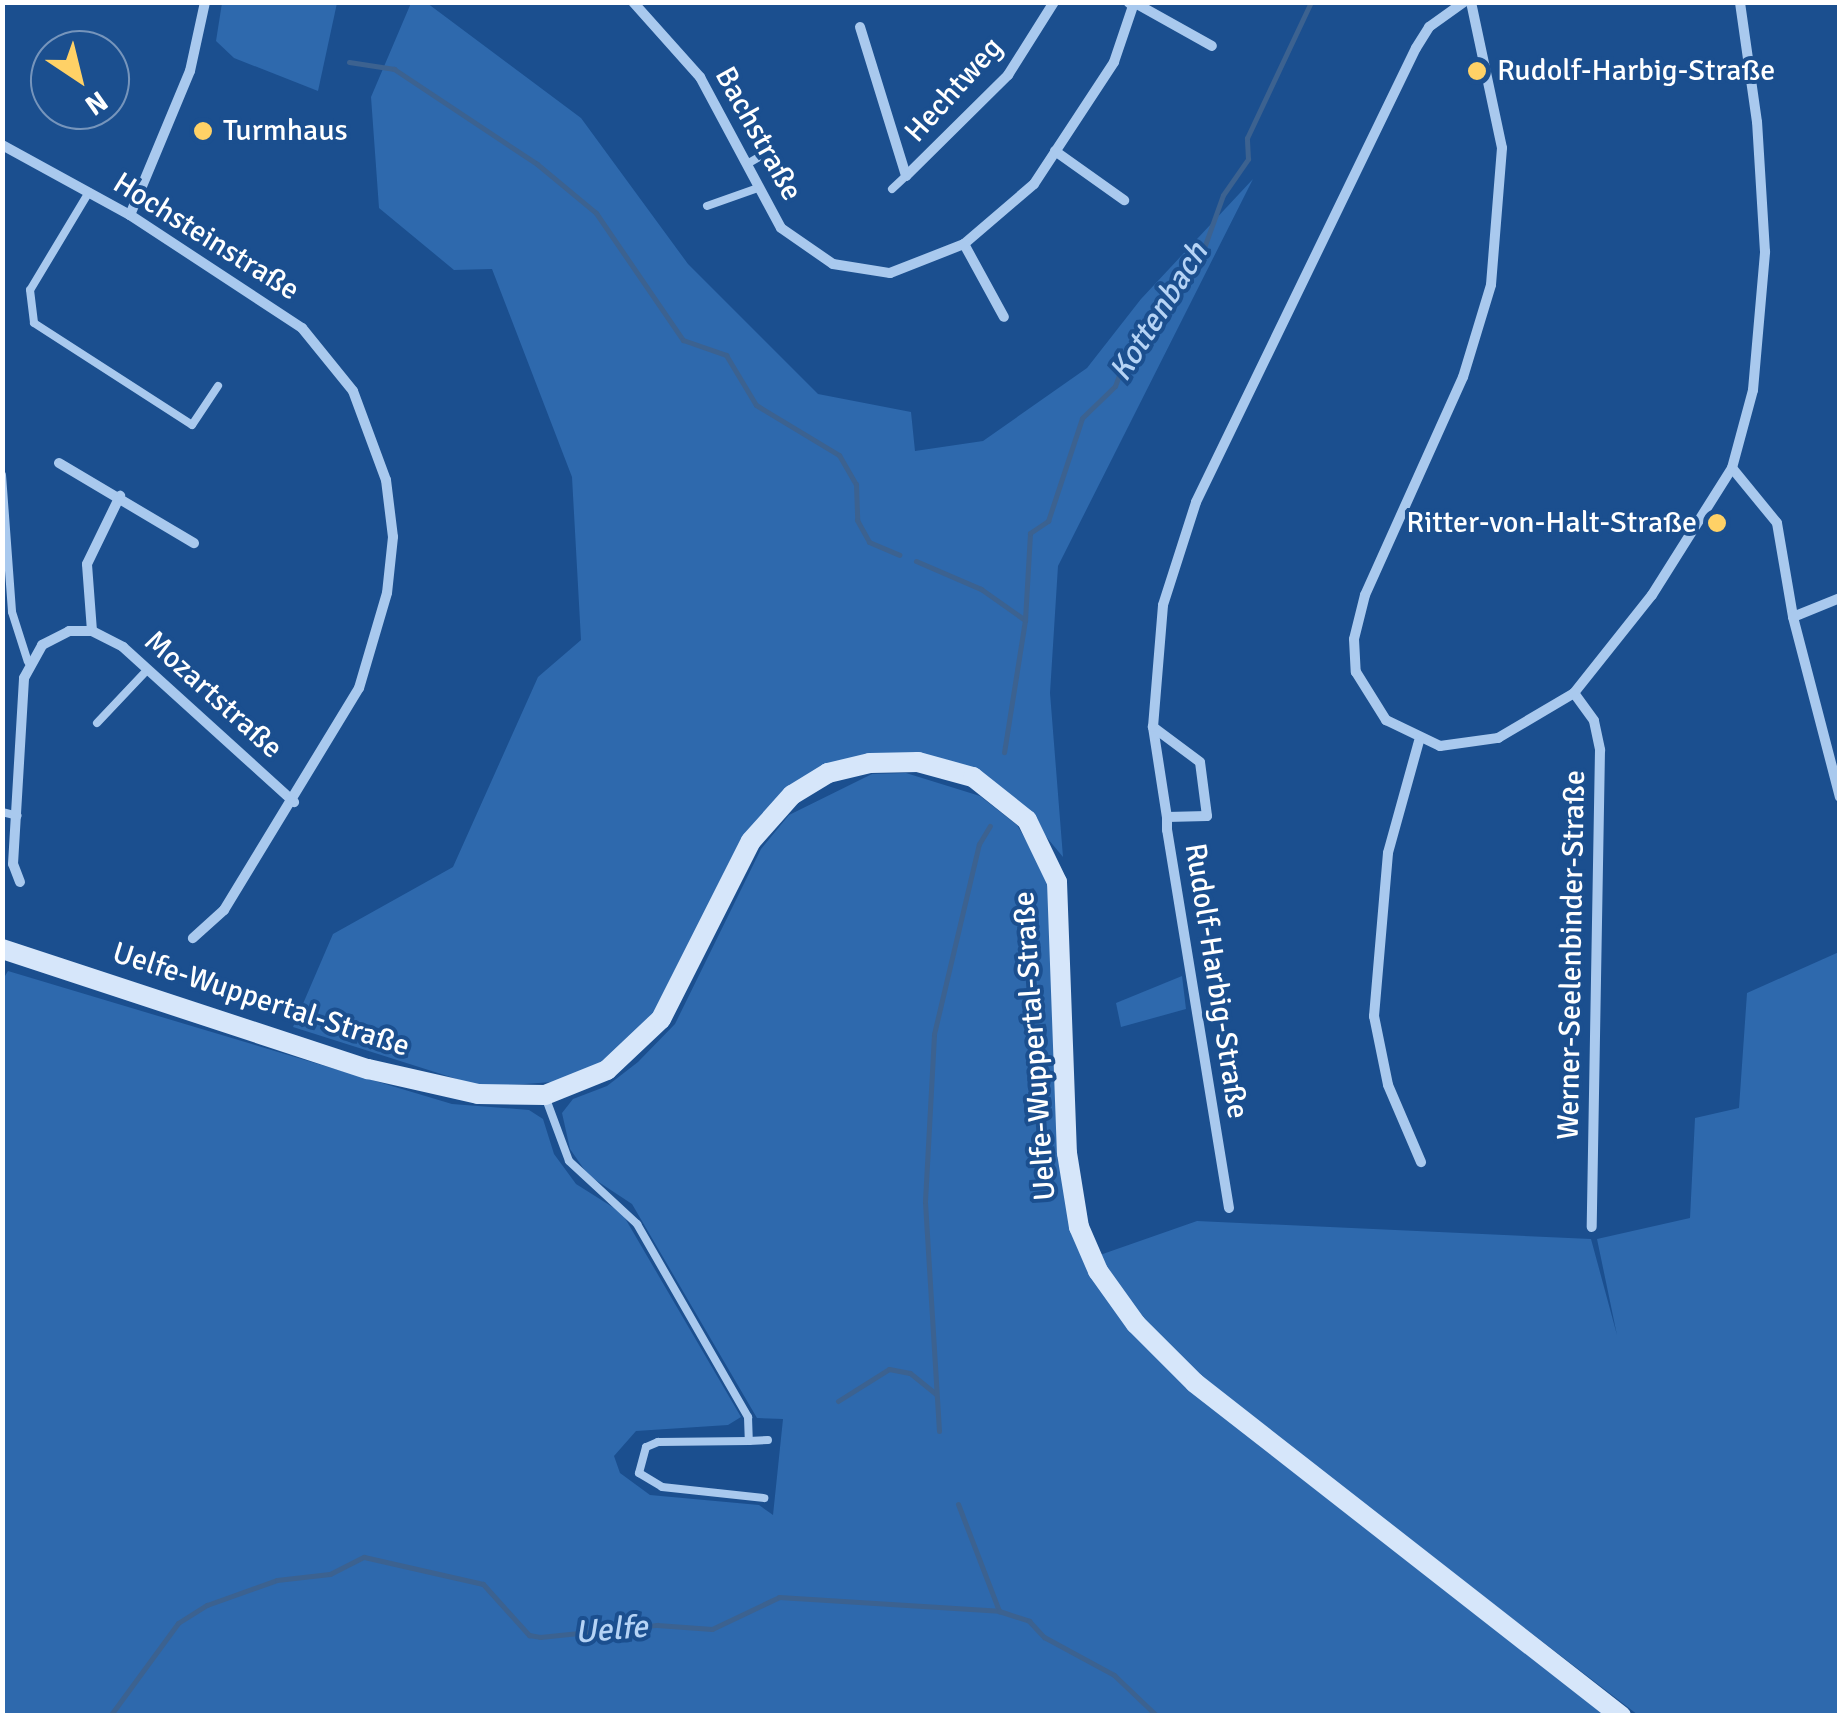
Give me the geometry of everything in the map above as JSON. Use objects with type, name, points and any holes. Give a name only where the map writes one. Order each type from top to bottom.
[{"type":"main road","name":"Uelfe-Wuppertal-Straße","points":[[4,952],[368,1068],[478,1094],[545,1094],[607,1070],[661,1020],[750,841],[803,787],[845,767],[896,761],[937,765],[984,782],[1036,831],[1057,882],[1067,1154],[1078,1227],[1098,1271],[1136,1324],[1195,1384],[1621,1716]]},
{"type":"street","points":[[130,216],[190,72],[205,2]]},
{"type":"street","name":"Bachstraße","points":[[633,2],[700,78],[781,228],[833,264],[890,273],[964,244],[1014,204],[1056,151],[1114,62],[1132,4]]},
{"type":"street","name":"Hechtweg","points":[[860,26],[906,176],[1008,75],[1054,2]]},
{"type":"street","points":[[1167,817],[1152,727],[1163,604],[1196,502],[1416,48],[1430,27],[1467,2],[1502,148],[1491,285],[1437,443],[1355,620],[1362,686],[1386,720],[1419,741],[1464,746],[1498,738],[1574,693],[1652,595],[1732,468],[1752,390],[1765,252],[1758,122],[1740,2]]},
{"type":"street","points":[[1132,4],[1212,46]]},
{"type":"street","name":"Hochsteinstraße","points":[[2,145],[130,216],[278,308],[320,346],[366,416],[386,480],[393,537],[379,632],[359,688],[294,802],[224,910],[193,938]]},
{"type":"street","points":[[1056,151],[1124,200]]},
{"type":"street","points":[[964,244],[1004,317]]},
{"type":"street","points":[[59,464],[120,496],[194,543]]},
{"type":"street","points":[[1732,468],[1777,523],[1793,617],[1840,797]]},
{"type":"street","points":[[20,882],[12,864],[18,816],[21,698],[28,662],[53,636],[92,631],[87,564],[120,496]]},
{"type":"street","points":[[1793,617],[1840,598]]},
{"type":"street","name":"Mozartstraße","points":[[92,631],[148,669],[294,802]]},
{"type":"street","name":"Werner-Seelenbinder-Straße","points":[[1574,693],[1594,721],[1600,750],[1592,1227]]},
{"type":"street","name":"Rudolf-Harbig-Straße","points":[[1152,727],[1200,762],[1207,816],[1167,817],[1229,1208]]},
{"type":"street","points":[[1419,741],[1388,853],[1374,1016],[1397,1114],[1421,1162]]},
{"type":"lane","points":[[747,164],[761,156]]},
{"type":"lane","points":[[892,189],[906,176]]},
{"type":"lane","points":[[707,206],[758,188]]},
{"type":"lane","points":[[89,192],[30,290],[34,323],[192,425],[218,386]]},
{"type":"lane","points":[[2,475],[12,612],[28,662]]},
{"type":"lane","points":[[97,723],[148,669]]},
{"type":"lane","points":[[2,812],[18,816]]},
{"type":"lane","points":[[545,1094],[569,1161],[625,1207],[667,1271],[738,1397],[749,1441]]},
{"type":"lane","points":[[764,1498],[653,1485],[639,1474],[646,1447],[658,1442],[768,1440]]},
{"type":"shaded area","points":[[222,3],[337,3],[318,91],[234,58],[216,41]]},
{"type":"shaded area","points":[[411,3],[427,3],[581,118],[688,264],[818,394],[911,412],[915,451],[983,441],[1087,368],[1141,299],[1253,179],[1058,566],[1050,693],[1063,857],[1013,797],[895,755],[773,802],[744,837],[657,1013],[609,1060],[552,1082],[482,1087],[293,1027],[333,934],[453,867],[538,677],[581,640],[572,477],[492,269],[454,270],[379,208],[371,97]]},
{"type":"shaded area","points":[[906,773],[980,796],[1017,825],[1051,882],[1077,1243],[1253,1440],[1610,1715],[3,1716],[2,981],[8,971],[452,1104],[529,1110],[543,1119],[554,1154],[576,1184],[622,1213],[741,1417],[728,1425],[636,1431],[614,1456],[620,1473],[650,1495],[759,1505],[773,1515],[783,1419],[757,1418],[632,1204],[588,1175],[570,1149],[562,1113],[573,1099],[607,1086],[638,1062],[675,1024],[761,849],[789,815],[872,774]]},
{"type":"shaded area","points":[[1839,952],[1839,1715],[1638,1715],[1200,1379],[1141,1319],[1097,1256],[1197,1221],[1591,1239],[1617,1335],[1597,1239],[1690,1218],[1695,1118],[1739,1108],[1747,993]]},
{"type":"shaded area","points":[[1182,976],[1186,1009],[1121,1027],[1116,1003]]},
{"type":"waterway","name":"Kottenbach","points":[[1025,620],[1030,533],[1048,521],[1082,418],[1115,386],[1129,348],[1205,245],[1223,195],[1248,159],[1247,138],[1311,2]]},
{"type":"waterway","points":[[349,62],[394,69],[537,164],[596,213],[683,340],[726,355],[756,405],[839,455],[856,484],[857,520],[869,542],[899,555]]},
{"type":"waterway","points":[[916,561],[981,589],[1025,620],[1004,752]]},
{"type":"waterway","points":[[939,1431],[925,1201],[934,1034],[979,844],[990,826]]},
{"type":"waterway","points":[[838,1401],[889,1369],[910,1373],[936,1394]]},
{"type":"waterway","points":[[958,1504],[999,1611]]},
{"type":"waterway","name":"Uelfe","points":[[110,1716],[178,1623],[207,1605],[277,1580],[330,1574],[364,1557],[483,1584],[529,1635],[540,1637],[657,1625],[712,1629],[779,1597],[999,1611],[1029,1621],[1044,1637],[1114,1675],[1157,1716]]},
{"type":"place","name":"Rudolf-Harbig-Straße","points":[[1477,71]]},
{"type":"place","name":"Turmhaus","points":[[203,131]]},
{"type":"place","name":"Ritter-von-Halt-Straße","points":[[1717,523]]}]
